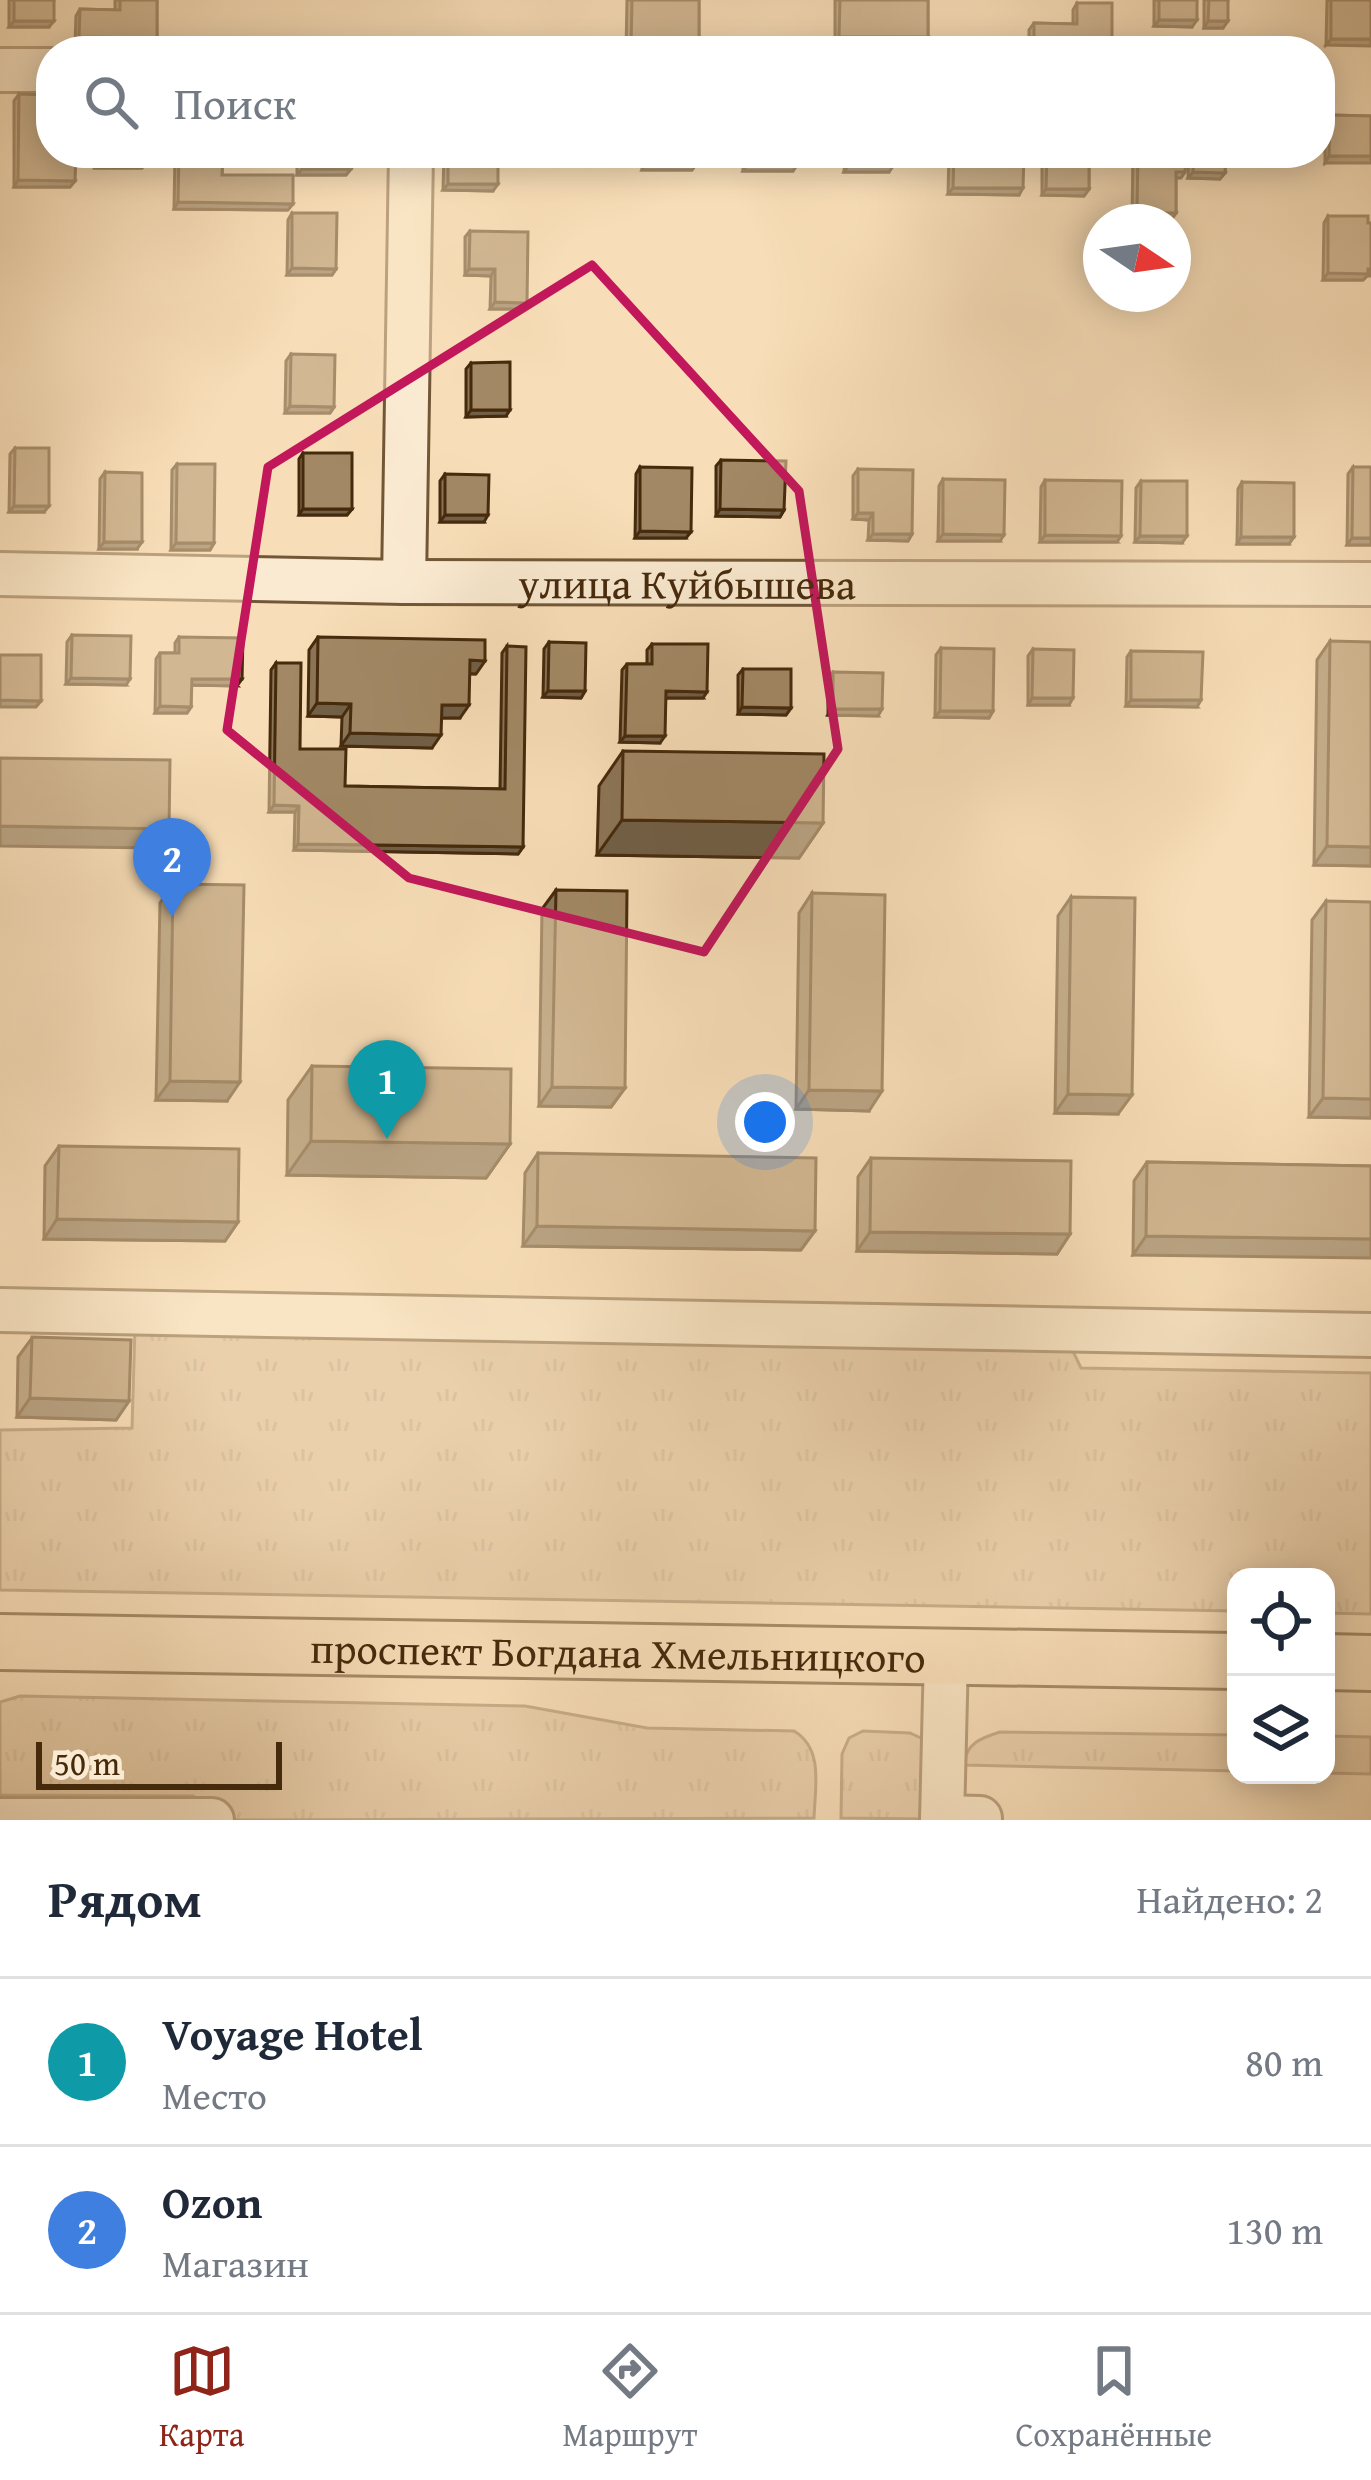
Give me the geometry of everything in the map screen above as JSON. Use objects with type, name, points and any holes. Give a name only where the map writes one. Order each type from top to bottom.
[{"type":"main road","name":"проспект Богдана Хмельницкого","points":[[0,1642],[1227,1661]]},
{"type":"main road","points":[[1335,1662],[1371,1663]]},
{"type":"street","points":[[0,70],[36,70]]},
{"type":"street","points":[[404,581],[411,168]]},
{"type":"street","name":"улица Куйбышева","points":[[0,574],[404,581],[1371,584]]},
{"type":"street","points":[[0,1310],[1371,1335]]},
{"type":"street","points":[[946,1656],[955,1818]]},
{"type":"street","points":[[0,1820],[212,1820]]},
{"type":"highlighted area","points":[[592,265],[799,491],[838,749],[704,952],[409,878],[227,730],[268,467]]},
{"type":"green space","points":[[135,1327],[1067,1339],[1081,1368],[1371,1373],[1371,1614],[1335,1613],[1335,1568],[1227,1568],[1227,1611],[0,1590],[0,1430],[132,1428]]},
{"type":"green space","points":[[20,1696],[525,1706],[647,1728],[794,1731],[814,1758],[814,1818],[224,1820],[193,1796],[0,1795],[0,1702]]},
{"type":"green space","points":[[863,1731],[910,1733],[925,1740],[929,1819],[841,1818],[842,1754],[849,1738]]},
{"type":"green space","points":[[1000,1732],[1227,1735],[1227,1771],[964,1765],[971,1746]]},
{"type":"green space","points":[[1335,1736],[1371,1737],[1371,1774],[1335,1773]]},
{"type":"building","points":[[14,0],[54,0],[54,21],[14,21]]},
{"type":"building","points":[[120,0],[157,0],[157,36],[79,36],[80,9],[120,10]]},
{"type":"building","points":[[632,0],[699,0],[699,36],[631,36]]},
{"type":"building","points":[[840,0],[928,0],[928,36],[839,36]]},
{"type":"building","points":[[1159,0],[1197,0],[1197,20],[1159,20]]},
{"type":"building","points":[[1209,0],[1228,0],[1228,21],[1208,21]]},
{"type":"building","points":[[1331,0],[1371,0],[1371,39],[1331,36]]},
{"type":"building","points":[[1077,3],[1112,3],[1112,36],[1034,36],[1034,23],[1077,24]]},
{"type":"building","points":[[19,94],[36,95],[36,168],[75,168],[75,181],[18,180]]},
{"type":"building","points":[[1335,115],[1371,116],[1371,156],[1335,156]]},
{"type":"building","points":[[179,168],[222,168],[222,175],[293,175],[293,204],[178,202]]},
{"type":"building","points":[[448,168],[498,168],[498,184],[448,184]]},
{"type":"building","points":[[954,168],[1024,168],[1023,188],[953,188]]},
{"type":"building","points":[[1047,168],[1089,168],[1089,189],[1046,189]]},
{"type":"building","points":[[1138,168],[1185,168],[1176,172],[1176,204],[1137,204]]},
{"type":"building","points":[[1193,168],[1225,168],[1225,173],[1193,172]]},
{"type":"building","points":[[292,213],[337,213],[336,269],[292,268]]},
{"type":"building","points":[[1328,216],[1368,216],[1368,274],[1328,273]]},
{"type":"building","points":[[470,231],[528,232],[527,303],[495,302],[495,269],[469,269]]},
{"type":"building","points":[[291,354],[335,355],[334,407],[290,406]]},
{"type":"building","points":[[510,362],[510,410],[471,410],[471,363]]},
{"type":"building","points":[[15,448],[49,448],[49,506],[14,506]]},
{"type":"building","points":[[303,453],[352,453],[352,509],[303,509]]},
{"type":"building","points":[[721,460],[786,461],[784,510],[720,509]]},
{"type":"building","points":[[177,464],[215,464],[214,543],[176,543]]},
{"type":"building","points":[[640,467],[692,468],[691,532],[640,531]]},
{"type":"building","points":[[1353,467],[1371,467],[1371,538],[1352,538]]},
{"type":"building","points":[[858,469],[913,470],[912,534],[873,534],[873,513],[858,513]]},
{"type":"building","points":[[105,472],[142,473],[142,542],[104,542]]},
{"type":"building","points":[[445,474],[489,475],[488,515],[445,515]]},
{"type":"building","points":[[943,479],[1005,480],[1004,535],[943,534]]},
{"type":"building","points":[[1045,480],[1122,481],[1121,536],[1045,535]]},
{"type":"building","points":[[1141,481],[1187,481],[1187,536],[1140,536]]},
{"type":"building","points":[[1242,482],[1294,483],[1294,537],[1241,537]]},
{"type":"building","points":[[72,635],[131,636],[130,679],[71,678]]},
{"type":"building","points":[[179,637],[243,638],[242,679],[192,679],[191,707],[160,706],[160,653],[179,653]]},
{"type":"building","points":[[318,637],[485,640],[485,661],[470,660],[469,705],[442,705],[441,735],[350,733],[351,704],[317,703]]},
{"type":"building","points":[[1330,641],[1371,642],[1371,847],[1327,846]]},
{"type":"building","points":[[549,642],[586,643],[585,691],[548,691]]},
{"type":"building","points":[[652,644],[708,644],[707,692],[666,691],[665,736],[625,736],[627,664],[652,664]]},
{"type":"building","points":[[507,646],[526,647],[523,847],[298,844],[299,806],[274,805],[276,663],[301,663],[300,749],[346,749],[345,786],[505,789]]},
{"type":"building","points":[[941,648],[994,649],[993,711],[940,711]]},
{"type":"building","points":[[1033,649],[1074,650],[1073,698],[1032,698]]},
{"type":"building","points":[[1131,651],[1203,652],[1201,700],[1131,700]]},
{"type":"building","points":[[0,655],[41,655],[41,701],[0,700]]},
{"type":"building","points":[[743,669],[791,669],[791,708],[742,707]]},
{"type":"building","points":[[833,672],[883,673],[882,709],[833,709]]},
{"type":"building","points":[[623,751],[824,754],[823,823],[622,820]]},
{"type":"building","points":[[0,758],[170,760],[169,829],[0,826]]},
{"type":"building","points":[[173,884],[244,885],[240,1082],[170,1081]]},
{"type":"building","points":[[556,890],[627,891],[625,1088],[552,1087]]},
{"type":"building","points":[[812,893],[885,895],[882,1091],[809,1090]]},
{"type":"building","points":[[1071,897],[1135,898],[1132,1095],[1068,1094]]},
{"type":"building","points":[[1326,901],[1371,902],[1371,1099],[1323,1098]]},
{"type":"building","points":[[312,1066],[511,1069],[510,1144],[311,1141]]},
{"type":"building","points":[[59,1146],[239,1149],[238,1222],[57,1219]]},
{"type":"building","points":[[538,1153],[816,1158],[815,1231],[537,1226]]},
{"type":"building","points":[[871,1158],[1071,1161],[1070,1234],[870,1232]]},
{"type":"building","points":[[1147,1162],[1371,1166],[1371,1239],[1146,1236]]},
{"type":"building","points":[[32,1337],[131,1340],[129,1401],[30,1398]]},
{"type":"place","name":"Ozon","points":[[172,917]]},
{"type":"place","name":"Voyage Hotel","points":[[387,1139]]}]
